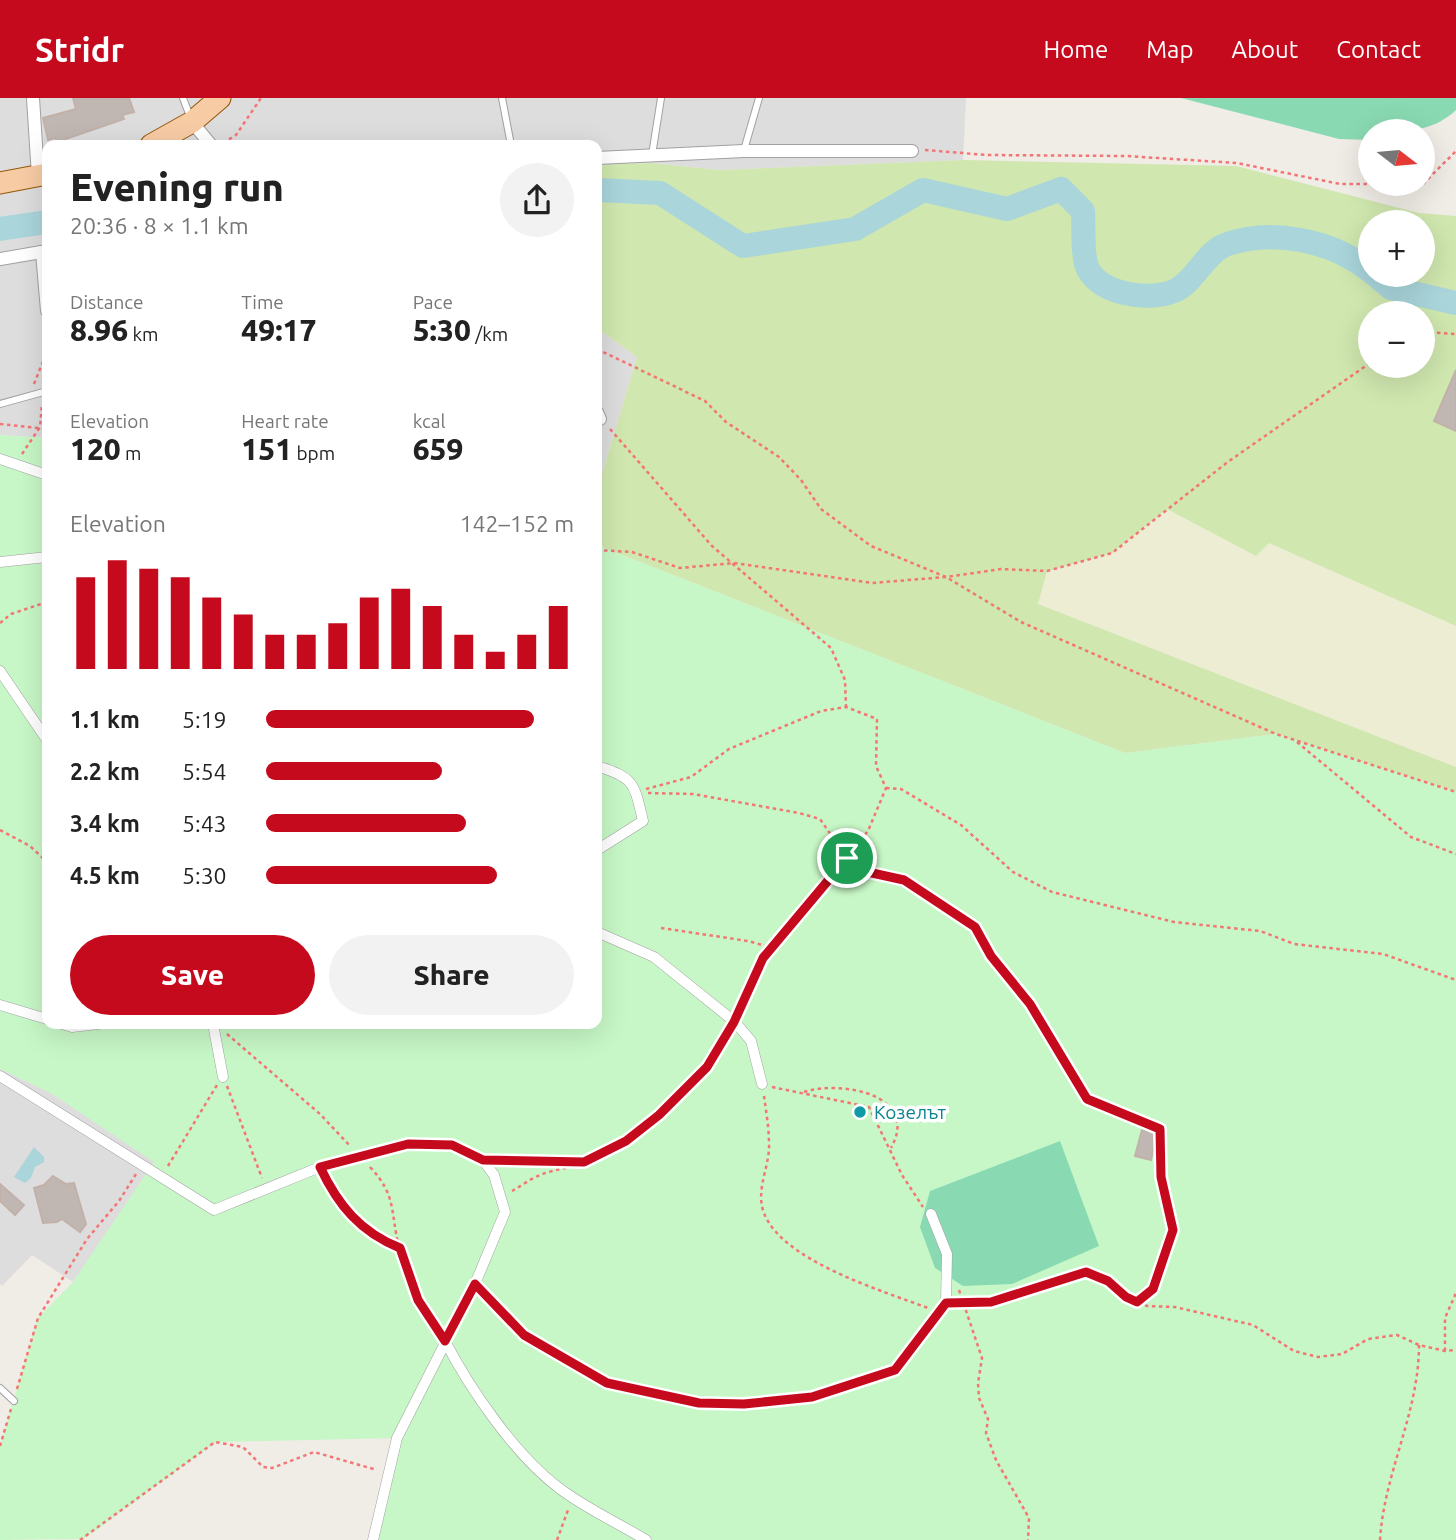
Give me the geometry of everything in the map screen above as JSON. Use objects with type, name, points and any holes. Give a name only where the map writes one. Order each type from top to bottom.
[{"type":"main road","points":[[160,140],[192,122],[220,98]]},
{"type":"main road","points":[[0,183],[42,175]]},
{"type":"street","points":[[33,98],[42,175]]},
{"type":"street","points":[[192,122],[207,140]]},
{"type":"street","points":[[602,158],[744,151],[912,151]]},
{"type":"street","points":[[0,259],[42,252]]},
{"type":"street","points":[[0,459],[42,473]]},
{"type":"street","points":[[0,562],[42,558]]},
{"type":"street","points":[[0,671],[42,733]]},
{"type":"street","points":[[602,768],[625,775],[636,792],[643,821],[602,846]]},
{"type":"street","points":[[602,934],[654,957],[734,1022],[751,1041],[762,1084]]},
{"type":"street","points":[[0,1005],[42,1018]]},
{"type":"street","points":[[215,1029],[223,1077]]},
{"type":"street","points":[[0,1076],[214,1210],[320,1167],[408,1144],[452,1145],[483,1160],[494,1175],[503,1196],[505,1212],[475,1284],[397,1438],[373,1540]]},
{"type":"street","points":[[475,1284],[524,1335],[607,1383],[699,1403],[744,1404],[812,1397],[895,1370],[943,1308],[947,1254],[931,1214]]},
{"type":"street","points":[[445,1341],[458,1366],[517,1446],[558,1488],[646,1540]]},
{"type":"lane","points":[[183,98],[192,122]]},
{"type":"lane","points":[[502,98],[510,140]]},
{"type":"lane","points":[[652,156],[661,98]]},
{"type":"lane","points":[[744,151],[759,98]]},
{"type":"lane","points":[[0,404],[42,392]]},
{"type":"lane","points":[[0,1388],[14,1401]]},
{"type":"path","points":[[228,140],[236,135],[261,98]]},
{"type":"path","points":[[912,151],[987,155],[1126,156],[1237,163],[1340,184],[1358,184]]},
{"type":"path","points":[[1435,172],[1456,151]]},
{"type":"path","points":[[1435,333],[1456,334]]},
{"type":"path","points":[[602,351],[705,401],[726,422],[779,457],[801,480],[821,509],[871,546],[946,577],[1021,622],[1276,734],[1456,792]]},
{"type":"path","points":[[32,386],[38,380],[42,366]]},
{"type":"path","points":[[602,550],[632,552],[680,568],[734,563],[872,583],[1001,569],[1047,571],[1112,552],[1229,461],[1358,371]]},
{"type":"path","points":[[15,465],[40,427],[42,413]]},
{"type":"path","points":[[602,419],[712,547],[831,648],[845,680],[846,707]]},
{"type":"path","points":[[0,424],[40,427]]},
{"type":"path","points":[[0,623],[22,609],[42,603]]},
{"type":"path","points":[[636,792],[691,777],[729,749],[821,711],[846,707],[877,719],[876,766],[887,788]]},
{"type":"path","points":[[1294,739],[1411,837],[1456,854]]},
{"type":"path","points":[[503,1196],[540,1175],[584,1162],[626,1141],[659,1115],[707,1067],[734,1022],[763,958],[868,831],[887,788]]},
{"type":"path","points":[[887,788],[901,789],[961,825],[1013,872],[1052,892],[1174,922],[1260,931],[1294,944],[1383,954],[1456,979]]},
{"type":"path","points":[[636,792],[693,794],[820,819],[847,858],[863,871],[904,880],[975,927],[991,956],[1030,1004],[1087,1099],[1160,1129],[1161,1177],[1173,1230],[1153,1289],[1137,1302]]},
{"type":"path","points":[[0,830],[30,846],[42,857]]},
{"type":"path","points":[[661,929],[748,941],[773,948]]},
{"type":"path","points":[[223,1031],[320,1114],[387,1186],[400,1248],[418,1300],[445,1341]]},
{"type":"path","points":[[166,1173],[170,1159],[223,1077]]},
{"type":"path","points":[[223,1077],[267,1189]]},
{"type":"path","points":[[931,1214],[910,1189],[869,1107],[762,1084],[770,1146],[762,1188],[764,1213],[789,1245],[843,1276],[943,1308],[991,1302],[1086,1272],[1108,1281],[1126,1297],[1137,1302],[1253,1325],[1294,1351],[1318,1357],[1342,1354],[1368,1339],[1397,1335],[1419,1345],[1445,1351],[1456,1350]]},
{"type":"path","points":[[801,1093],[816,1088],[861,1089],[877,1096],[891,1109],[898,1122],[898,1137],[891,1150]]},
{"type":"path","points":[[483,1160],[584,1162]]},
{"type":"path","points":[[0,1446],[38,1318],[87,1239],[119,1201],[141,1166]]},
{"type":"path","points":[[320,1167],[335,1199],[354,1220],[377,1239],[400,1248]]},
{"type":"path","points":[[955,1279],[982,1358],[978,1382],[979,1398],[988,1419],[986,1433],[996,1460],[1029,1518],[1028,1540]]},
{"type":"path","points":[[1445,1351],[1446,1318],[1456,1293]]},
{"type":"path","points":[[1380,1540],[1387,1489],[1413,1402],[1419,1369],[1419,1345]]},
{"type":"path","points":[[80,1540],[215,1442],[243,1447],[263,1467],[272,1468],[314,1452],[389,1473]]},
{"type":"path","points":[[557,1540],[572,1497]]},
{"type":"shaded area","points":[[0,98],[966,98],[963,160],[719,170],[651,163],[602,165],[602,140],[42,140],[42,438],[0,435]]},
{"type":"shaded area","points":[[602,332],[637,357],[602,474]]},
{"type":"shaded area","points":[[0,1069],[51,1093],[155,1162],[73,1282],[32,1255],[2,1286],[0,1284]]},
{"type":"green space","points":[[1181,98],[1456,98],[1456,110],[1435,123],[1435,119],[1358,119],[1358,140],[1339,139]]},
{"type":"green space","points":[[963,160],[1236,166],[1407,210],[1358,210],[1358,287],[1435,287],[1435,214],[1456,216],[1456,626],[1269,543],[1256,556],[1167,509],[1112,553],[1047,571],[1038,604],[1456,767],[1456,792],[1276,734],[1125,753],[602,547],[602,474],[637,357],[602,332],[602,165],[651,163],[719,170]]},
{"type":"green space","points":[[0,435],[42,438],[42,1029],[602,1029],[602,547],[1125,753],[1276,734],[1456,792],[1456,1540],[373,1540],[396,1438],[216,1442],[84,1539],[0,1540],[0,1446],[38,1318],[73,1282],[154,1162],[51,1093],[0,1069]]},
{"type":"green space","points":[[1167,509],[1256,556],[1269,543],[1456,626],[1456,767],[1038,604],[1044,571],[1112,553]]},
{"type":"green space","points":[[1060,1141],[1099,1246],[1012,1284],[963,1286],[935,1268],[920,1227],[930,1191]]},
{"type":"water","points":[[34,1147],[44,1157],[44,1162],[35,1167],[31,1178],[25,1183],[14,1177]]},
{"type":"building","points":[[73,98],[129,98],[134,112],[122,115],[124,119],[63,140],[48,140],[43,118],[76,109]]},
{"type":"building","points":[[1456,370],[1456,431],[1434,421]]},
{"type":"building","points":[[1142,1130],[1157,1133],[1151,1160],[1135,1156]]},
{"type":"building","points":[[53,1176],[66,1184],[74,1183],[86,1224],[80,1232],[62,1219],[43,1223],[34,1188],[44,1185]]},
{"type":"building","points":[[0,1184],[24,1205],[15,1215],[0,1201]]},
{"type":"waterway","points":[[602,190],[660,193],[743,246],[855,229],[923,190],[1007,209],[1061,189],[1083,211],[1085,258],[1091,274],[1111,289],[1137,295],[1151,296],[1174,291],[1188,282],[1218,249],[1243,240],[1301,240],[1338,251],[1358,262]]},
{"type":"waterway","points":[[0,229],[42,223]]},
{"type":"waterway","points":[[1390,287],[1456,303]]},
{"type":"place","name":"Козелът","points":[[860,1112]]},
{"type":"route","points":[[847,858],[863,871],[904,880],[975,927],[991,956],[1030,1004],[1087,1099],[1110,1110],[1134,1116],[1160,1129],[1161,1177],[1173,1230],[1153,1289],[1137,1302],[1126,1297],[1108,1281],[1086,1272],[991,1302],[964,1305],[946,1303],[895,1370],[812,1397],[744,1404],[699,1403],[607,1383],[524,1335],[475,1284],[445,1341],[418,1300],[400,1248],[377,1239],[354,1220],[335,1199],[320,1167],[408,1144],[452,1145],[483,1160],[584,1162],[626,1141],[659,1115],[697,1074],[707,1067],[734,1022],[763,958],[847,858]]}]
